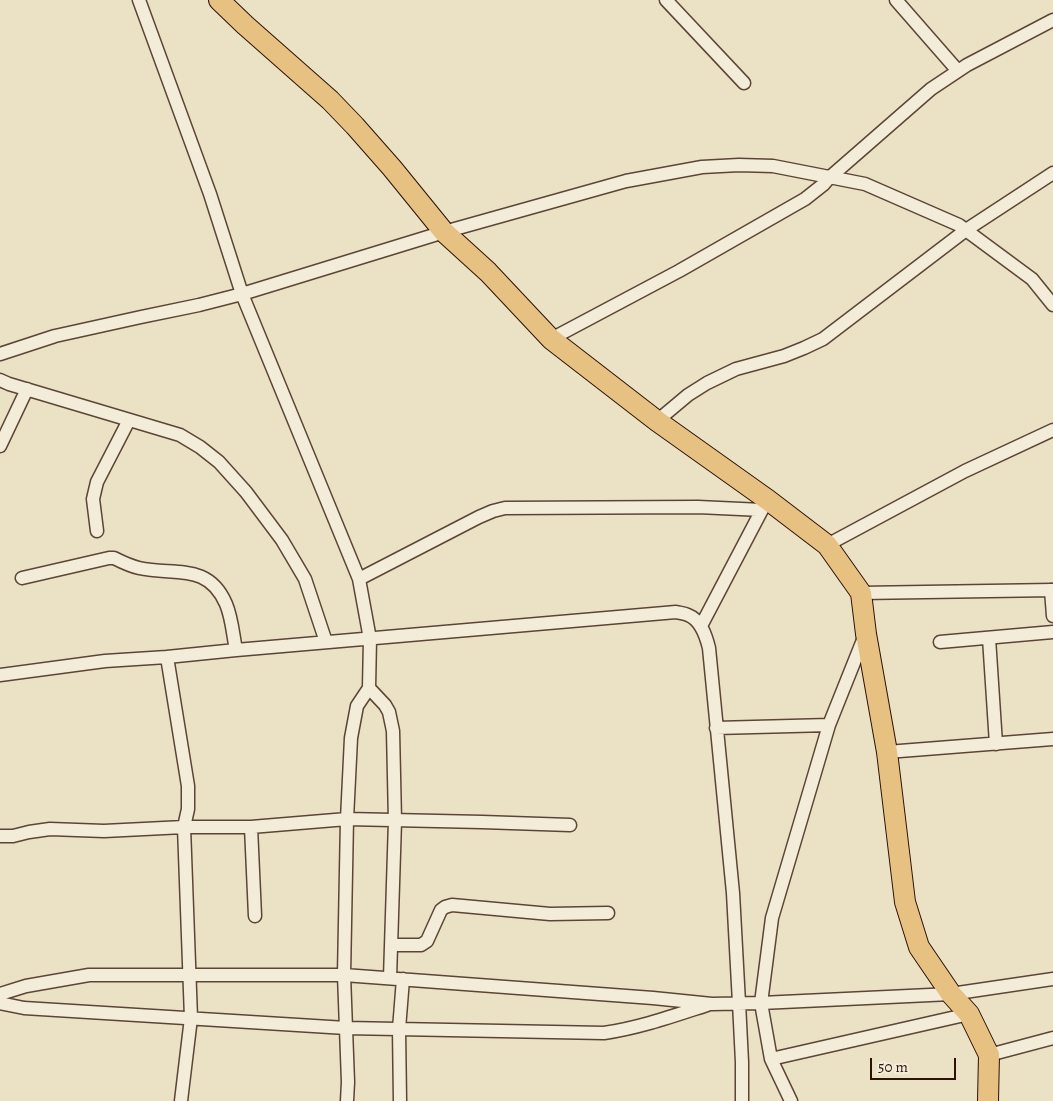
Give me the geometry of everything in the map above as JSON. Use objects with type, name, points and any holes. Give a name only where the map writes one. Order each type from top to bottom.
[{"type":"main road","points":[[219,0],[244,25],[330,100],[392,168],[444,232],[488,272],[551,339],[765,505],[827,545],[861,593],[866,634],[887,752],[905,902],[919,948],[951,994],[969,1014],[989,1055],[988,1101]]},
{"type":"street","points":[[139,0],[210,194],[242,294],[359,580],[370,639],[369,688],[357,706],[351,738],[347,819],[344,975],[347,1101]]},
{"type":"street","points":[[666,0],[744,83]]},
{"type":"street","points":[[896,0],[958,71]]},
{"type":"street","points":[[551,339],[679,272],[805,199],[931,89],[987,54],[1053,20]]},
{"type":"street","points":[[0,354],[56,336],[242,294],[444,232],[626,181],[702,167],[739,164],[773,166],[865,184],[959,225],[1032,279],[1053,305]]},
{"type":"street","points":[[657,421],[688,395],[736,369],[784,356],[823,339],[966,230],[1053,173]]},
{"type":"street","points":[[0,380],[180,435],[219,462],[246,492],[282,540],[304,579],[326,642]]},
{"type":"street","points":[[0,446],[27,389]]},
{"type":"street","points":[[97,530],[93,499],[97,482],[129,420]]},
{"type":"street","points":[[827,545],[965,472],[1053,430]]},
{"type":"street","points":[[359,580],[479,517],[505,508],[765,505],[701,626]]},
{"type":"street","points":[[22,578],[109,558],[140,569],[195,573],[209,581],[223,598],[236,650]]},
{"type":"street","points":[[861,593],[1052,590],[1053,616]]},
{"type":"street","points":[[0,675],[105,661],[676,612],[689,615],[701,626],[709,648],[733,893],[742,1062],[742,1101]]},
{"type":"street","points":[[940,642],[1053,632]]},
{"type":"street","points":[[791,1101],[771,1059],[761,1003],[772,918],[829,726],[866,634]]},
{"type":"street","points":[[989,638],[996,744]]},
{"type":"street","points":[[167,657],[188,786],[188,809],[184,826],[191,1018],[181,1101]]},
{"type":"street","points":[[369,688],[389,712],[393,731],[394,821],[391,945],[397,978],[400,1101]]},
{"type":"street","points":[[716,728],[829,726]]},
{"type":"street","points":[[887,752],[1053,739]]},
{"type":"street","points":[[0,836],[13,836],[50,829],[104,831],[184,826],[252,827],[347,819],[570,825]]},
{"type":"street","points":[[252,827],[255,916]]},
{"type":"street","points":[[391,945],[424,944],[441,910],[452,905],[550,914],[608,913]]},
{"type":"street","points":[[0,994],[26,986],[89,975],[344,975],[712,1004],[951,994],[1053,979]]},
{"type":"street","points":[[0,1003],[24,1008],[346,1028],[604,1033],[650,1024],[712,1004]]},
{"type":"street","points":[[771,1059],[969,1014]]},
{"type":"street","points":[[989,1055],[1053,1038]]}]
